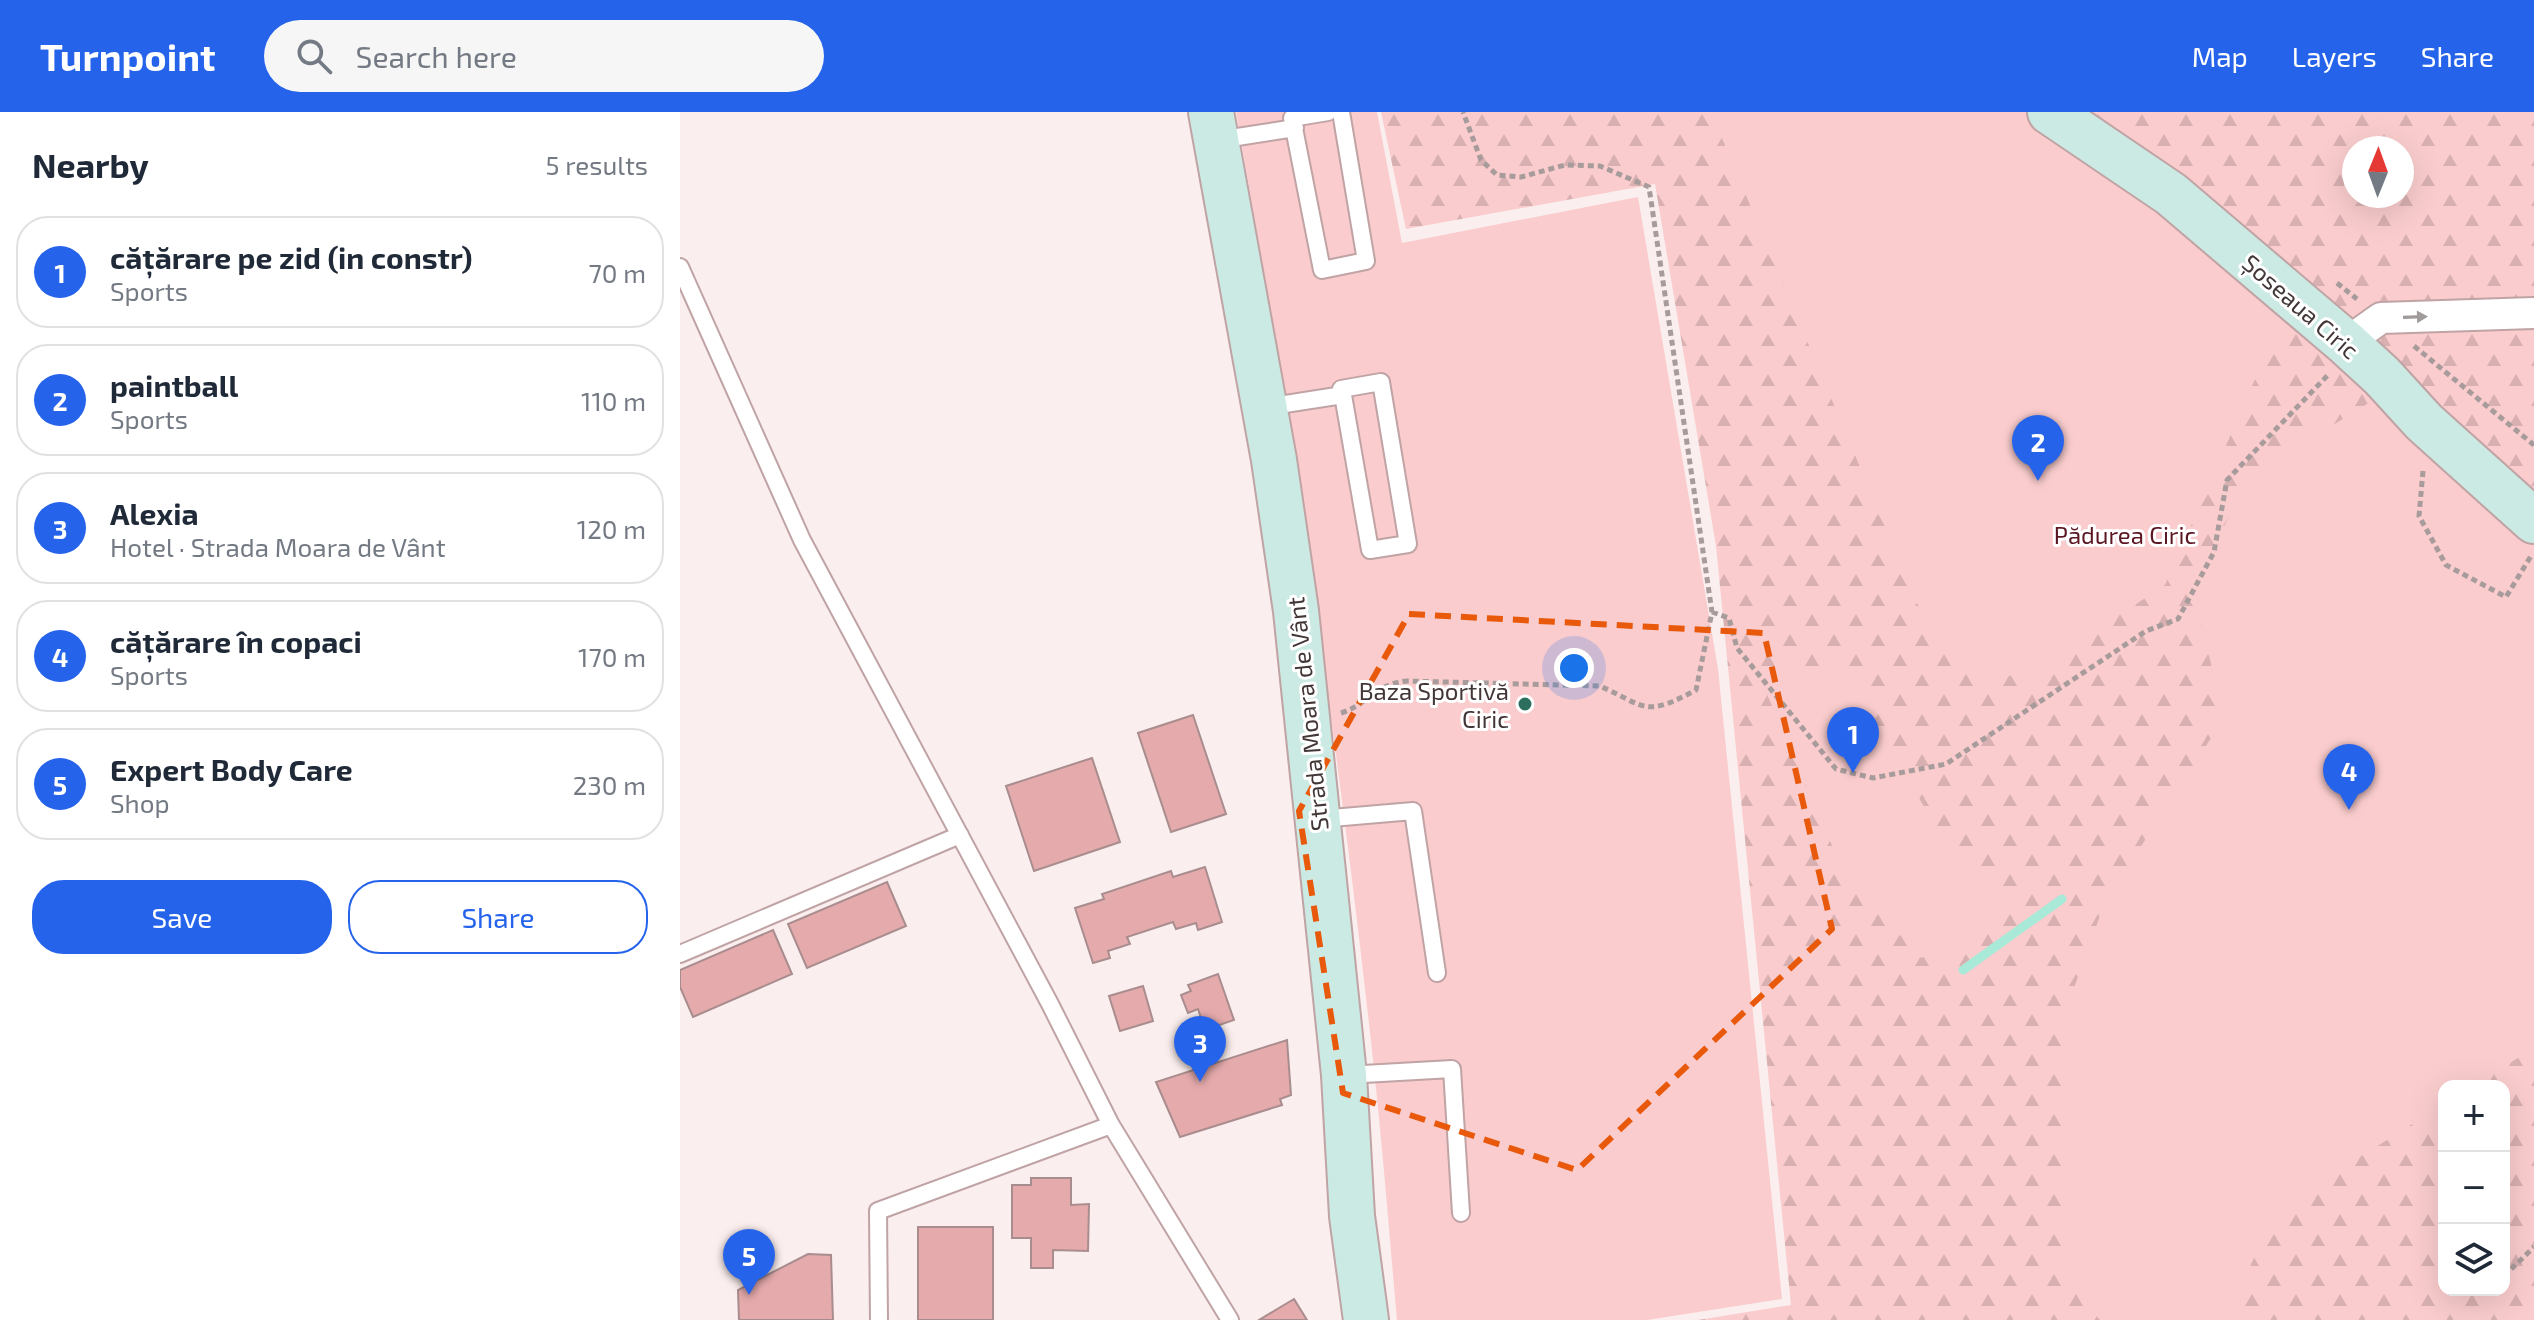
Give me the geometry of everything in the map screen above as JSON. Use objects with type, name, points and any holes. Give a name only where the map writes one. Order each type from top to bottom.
[{"type":"main road","name":"Șoseaua Ciric","points":[[2050,112],[2171,194],[2346,343],[2382,376],[2424,422],[2534,521]]},
{"type":"main road","name":"Strada Moara de Vânt","points":[[1214,126],[1265,408],[1296,611],[1344,1075],[1352,1216],[1366,1320]]},
{"type":"street","points":[[2346,343],[2381,318],[2534,313]]},
{"type":"lane","points":[[1328,112],[1292,118],[1322,270],[1366,261],[1341,112]]},
{"type":"lane","points":[[1214,126],[1295,128]]},
{"type":"lane","points":[[680,267],[802,540],[1050,1004],[1111,1125],[1230,1320]]},
{"type":"lane","points":[[1381,382],[1408,544],[1370,550],[1343,395],[1341,389],[1381,382]]},
{"type":"lane","points":[[1265,408],[1343,395]]},
{"type":"lane","points":[[1319,819],[1413,811],[1437,973]]},
{"type":"lane","points":[[680,954],[960,835]]},
{"type":"lane","points":[[1344,1075],[1452,1069],[1461,1213]]},
{"type":"lane","points":[[879,1320],[878,1211],[1111,1125]]},
{"type":"path","points":[[1308,723],[1355,708],[1374,691],[1393,682],[1600,686],[1627,702],[1646,708],[1670,704],[1696,690],[1712,612],[1649,187],[1600,166],[1565,165],[1521,177],[1497,175],[1481,160],[1463,112]]},
{"type":"path","points":[[1712,612],[1729,618],[1737,648],[1836,769],[1873,778],[1946,764],[2146,631],[2178,619],[2214,552],[2227,480],[2330,372],[2382,376]]},
{"type":"path","points":[[2424,422],[2426,440],[2419,516],[2446,565],[2506,597],[2534,552]]},
{"type":"path","points":[[2510,1270],[2534,1247]]},
{"type":"highlighted area","points":[[1409,614],[1764,633],[1832,929],[1577,1170],[1343,1093],[1299,811]]},
{"type":"green space","name":"Baza Sportivă Ciric","points":[[1236,112],[1377,112],[1402,243],[1638,197],[1718,669],[1782,1299],[1647,1320],[1397,1320],[1372,1053],[1325,675],[1292,449]]},
{"type":"green space","name":"Pădurea Ciric","points":[[1381,112],[2534,112],[2534,1320],[1698,1320],[1791,1305],[1716,546],[1655,184],[1406,229]]},
{"type":"green space","points":[[1711,112],[2021,112],[2214,223],[2299,295],[2256,377],[2165,585],[2047,663],[1980,686],[1933,641]]},
{"type":"green space","points":[[2399,384],[2534,541],[2534,1048],[2483,1080],[2438,1080],[2438,1108],[2276,1210],[2237,1295],[2238,1320],[2100,1320],[2067,1283],[2066,1010],[2105,902],[2224,718],[2194,593],[2245,480]]},
{"type":"green space","points":[[1843,666],[1960,869],[1999,899],[1973,938],[1921,958],[1845,876],[1760,678]]},
{"type":"building","points":[[1193,715],[1226,814],[1171,832],[1138,733]]},
{"type":"building","points":[[1092,758],[1120,842],[1034,871],[1006,786]]},
{"type":"building","points":[[1205,867],[1222,922],[1198,930],[1196,923],[1176,929],[1173,922],[1127,937],[1130,944],[1108,951],[1110,958],[1093,963],[1075,908],[1104,899],[1102,894],[1171,871],[1173,877]]},
{"type":"building","points":[[887,882],[906,926],[807,968],[788,924]]},
{"type":"building","points":[[773,930],[792,974],[693,1017],[680,987],[680,970]]},
{"type":"building","points":[[1218,974],[1234,1020],[1205,1030],[1198,1009],[1188,1013],[1181,995],[1191,991],[1188,985]]},
{"type":"building","points":[[1143,986],[1153,1021],[1120,1031],[1109,996]]},
{"type":"building","points":[[1287,1040],[1291,1095],[1280,1099],[1282,1105],[1180,1137],[1156,1082]]},
{"type":"building","points":[[1031,1178],[1071,1178],[1071,1205],[1089,1204],[1088,1251],[1053,1250],[1053,1268],[1031,1268],[1031,1238],[1012,1238],[1012,1185],[1031,1185]]},
{"type":"building","points":[[918,1227],[993,1227],[993,1320],[918,1320]]},
{"type":"building","points":[[808,1254],[831,1255],[833,1320],[739,1320],[738,1290]]},
{"type":"building","points":[[1294,1299],[1307,1320],[1259,1320]]},
{"type":"waterway","points":[[1963,970],[2062,899]]},
{"type":"place","name":"paintball","points":[[2038,481]]},
{"type":"place","name":"Baza Sportivă Ciric","points":[[1525,704]]},
{"type":"place","name":"cățărare pe zid (in constr)","points":[[1853,773]]},
{"type":"place","name":"cățărare în copaci","points":[[2349,810]]},
{"type":"place","name":"Alexia","points":[[1200,1082]]},
{"type":"place","name":"Expert Body Care","points":[[749,1295]]}]
